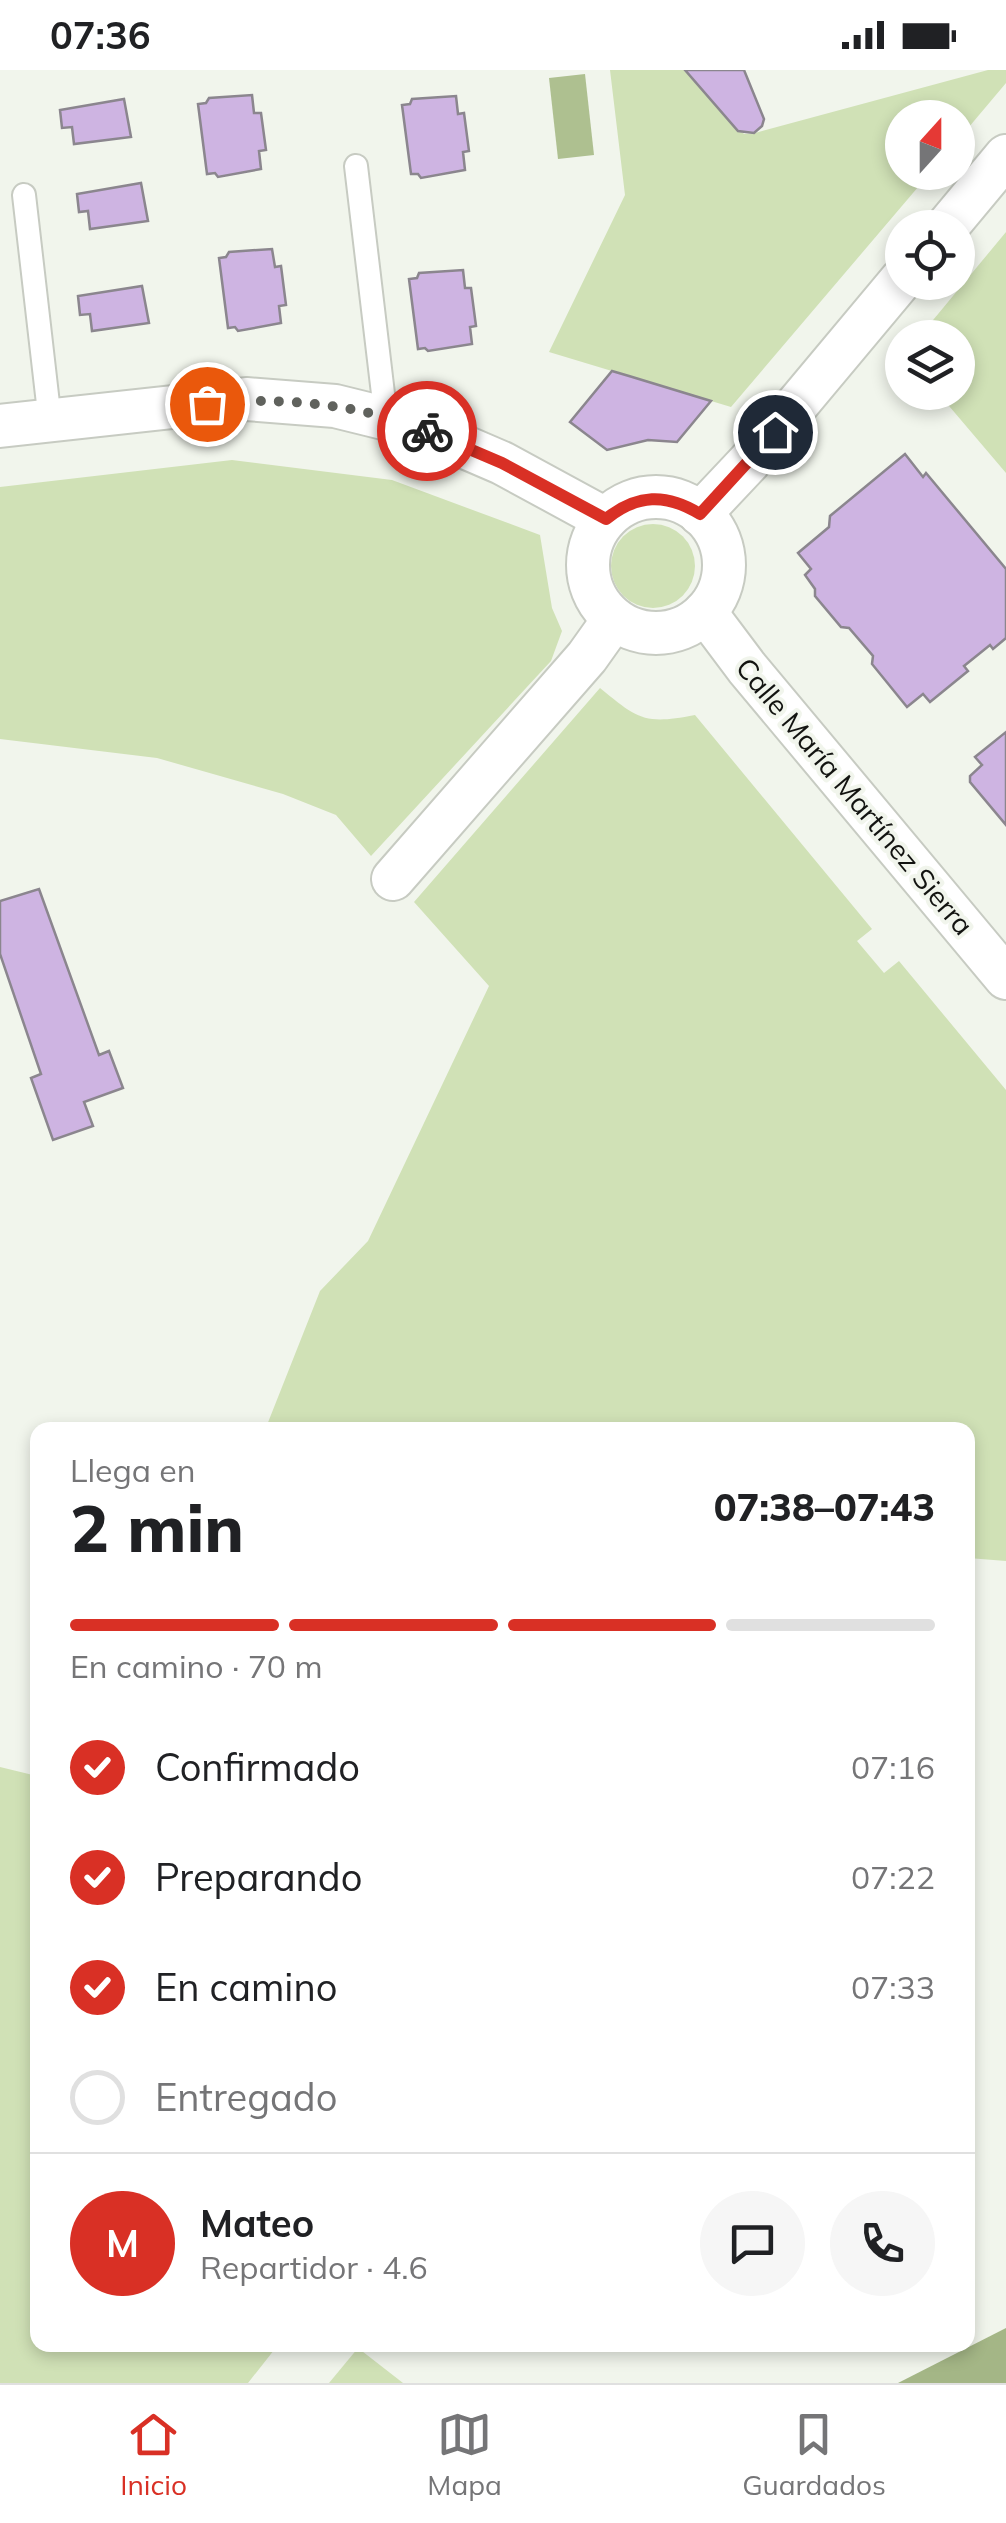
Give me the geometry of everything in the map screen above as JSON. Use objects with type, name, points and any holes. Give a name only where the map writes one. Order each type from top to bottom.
[{"type":"street","points":[[961,210],[1006,156]]},
{"type":"street","points":[[700,514],[749,462],[885,300]]},
{"type":"street","points":[[0,426],[246,399],[335,406],[416,426],[502,463],[606,519]]},
{"type":"street","points":[[662,498],[682,502],[700,514],[714,530],[724,572],[718,594],[705,612],[690,624],[651,633],[614,619],[599,603],[590,582],[588,560],[593,538],[606,519],[632,502],[662,498]]},
{"type":"street","name":"Calle María Martínez Sierra","points":[[705,612],[747,668],[1006,978]]},
{"type":"street","points":[[393,880],[574,672],[614,619]]},
{"type":"lane","points":[[356,166],[386,419]]},
{"type":"lane","points":[[24,195],[50,421]]},
{"type":"shaded area","points":[[610,70],[685,70],[744,134],[988,70],[1006,70],[1006,83],[975,120],[975,100],[885,100],[885,190],[916,190],[899,210],[885,210],[885,226],[731,407],[549,352],[625,195]]},
{"type":"shaded area","points":[[585,74],[594,155],[558,159],[549,78]]},
{"type":"shaded area","points":[[1006,232],[1006,473],[952,410],[975,410],[975,320],[933,320],[950,300],[975,300],[975,269]]},
{"type":"shaded area","points":[[232,460],[392,480],[540,535],[552,608],[562,631],[551,661],[371,856],[336,815],[283,794],[157,758],[0,739],[0,487]]},
{"type":"shaded area","points":[[653,524],[669,527],[683,536],[692,550],[692,582],[683,596],[669,605],[653,608],[637,605],[623,596],[614,582],[611,566],[614,550],[623,536],[637,527]]},
{"type":"shaded area","points":[[600,688],[643,717],[695,715],[872,929],[857,941],[884,973],[899,961],[1006,1090],[1006,1561],[975,1559],[975,1422],[268,1422],[320,1291],[368,1241],[489,986],[414,902]]},
{"type":"shaded area","points":[[0,1767],[30,1774],[30,2352],[272,2352],[248,2383],[0,2383]]},
{"type":"shaded area","points":[[1006,2328],[1006,2383],[898,2383],[959,2352],[975,2352],[975,2344]]},
{"type":"shaded area","points":[[355,2352],[363,2352],[403,2383],[329,2383]]},
{"type":"building","points":[[685,70],[744,70],[764,119],[762,126],[754,133],[738,131]]},
{"type":"building","points":[[252,95],[254,113],[261,113],[266,150],[259,151],[261,169],[218,177],[215,173],[207,174],[198,104],[209,98]]},
{"type":"building","points":[[456,96],[458,114],[464,113],[469,151],[463,152],[465,170],[421,178],[411,174],[402,105],[410,104],[412,99]]},
{"type":"building","points":[[124,99],[131,137],[74,144],[72,127],[62,128],[60,110]]},
{"type":"building","points":[[141,183],[148,221],[90,229],[88,211],[79,212],[77,194]]},
{"type":"building","points":[[272,249],[275,267],[281,266],[286,305],[279,306],[281,323],[238,331],[228,328],[219,258],[229,252]]},
{"type":"building","points":[[463,270],[465,288],[471,288],[476,326],[470,327],[472,344],[418,349],[409,279],[417,278],[419,273]]},
{"type":"building","points":[[142,286],[149,323],[92,331],[90,314],[80,315],[78,296]]},
{"type":"building","points":[[612,371],[711,401],[677,442],[648,440],[607,450],[570,422]]},
{"type":"building","points":[[905,454],[923,477],[926,473],[1006,569],[1006,638],[993,649],[990,645],[964,666],[968,671],[930,702],[923,694],[907,707],[872,664],[873,656],[815,596],[815,589],[805,575],[811,569],[798,553],[829,527],[830,516]]},
{"type":"building","points":[[1006,732],[1006,825],[970,782],[970,776],[982,765],[975,757]]},
{"type":"building","points":[[39,889],[99,1055],[109,1051],[123,1088],[84,1102],[93,1126],[53,1140],[31,1078],[41,1074],[0,954],[0,901]]},
{"type":"way so far","points":[[207,404],[246,399],[335,406],[427,431]]},
{"type":"route","points":[[427,431],[502,463],[606,519],[622,506],[642,499],[682,502],[700,514],[775,432]]}]
